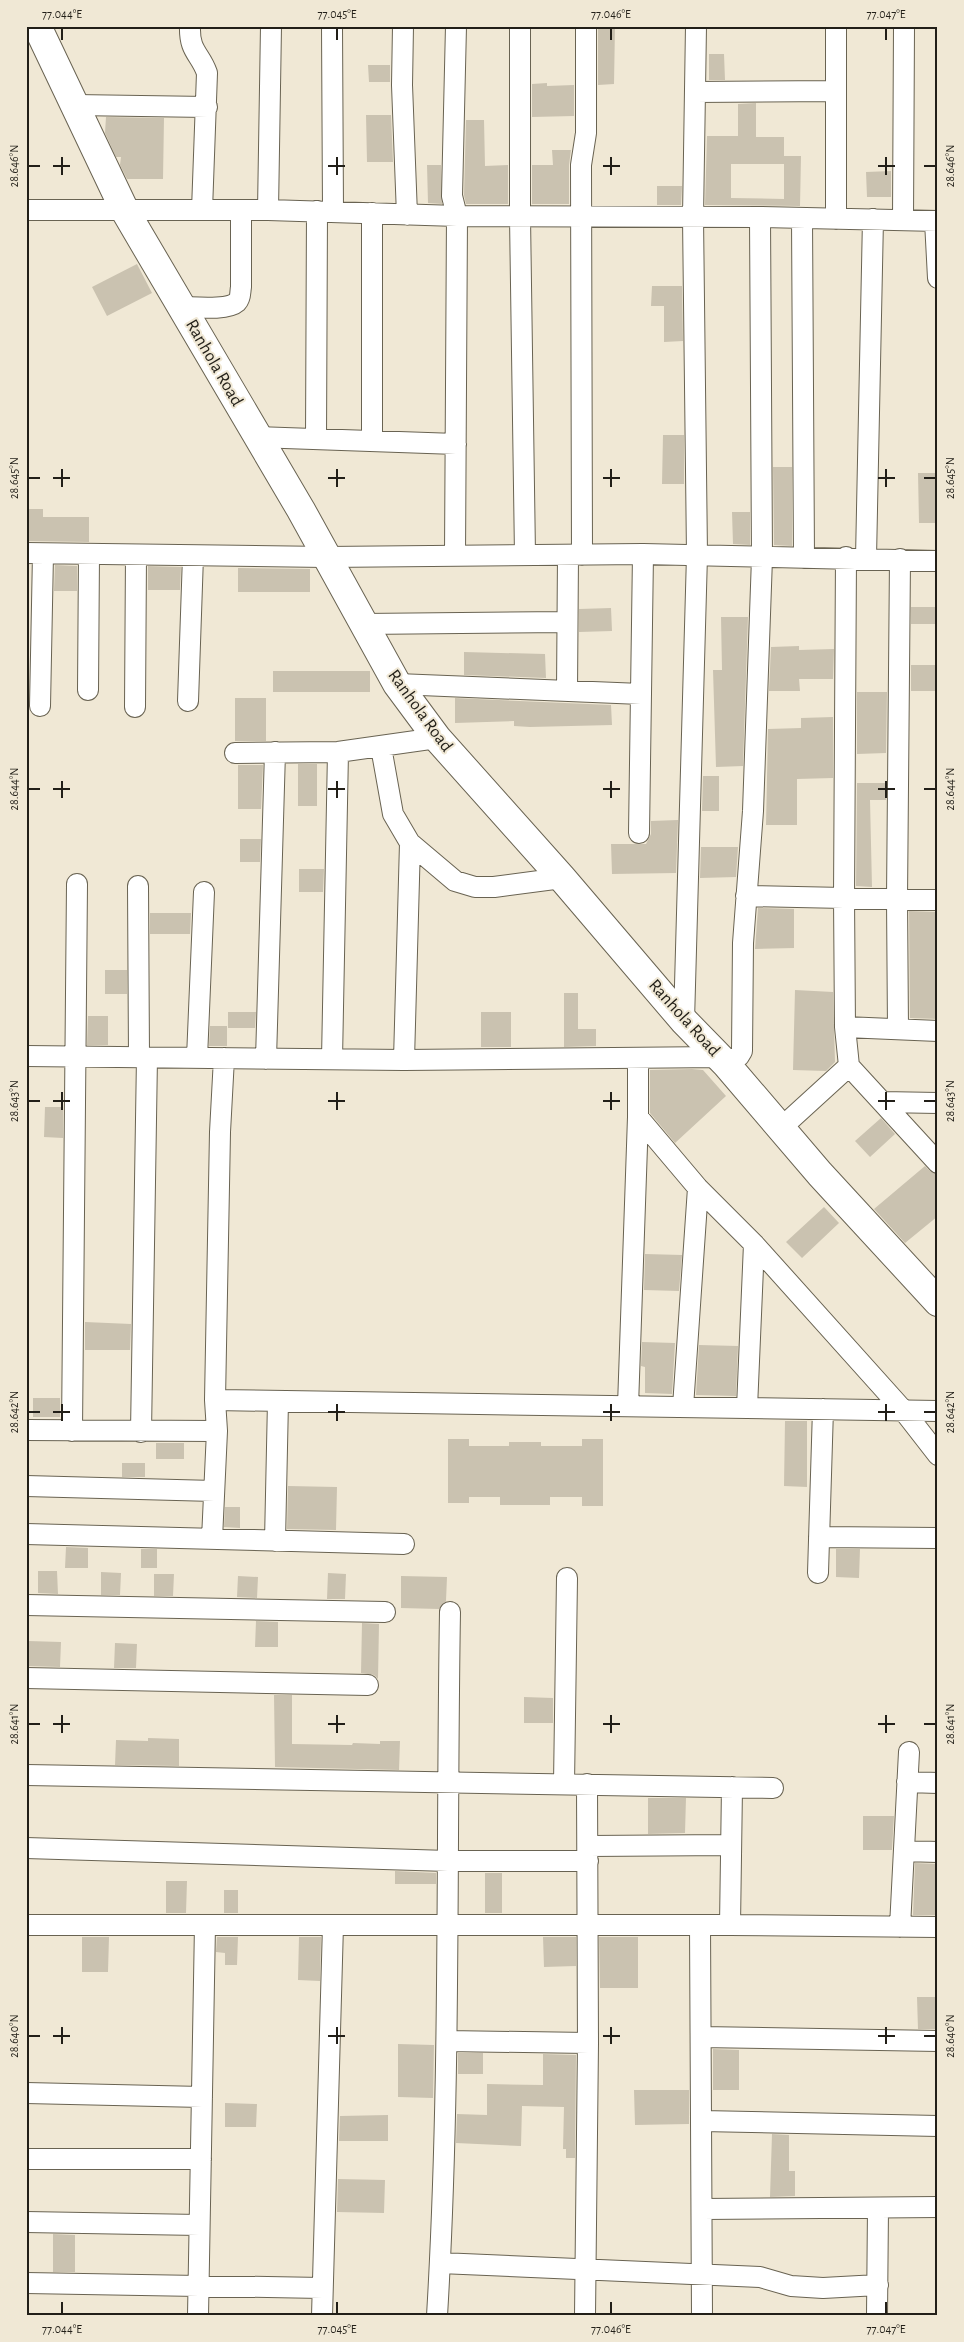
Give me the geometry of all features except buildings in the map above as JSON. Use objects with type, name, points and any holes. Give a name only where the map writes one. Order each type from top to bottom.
[{"type":"street","name":"Ranhola Road","points":[[37,26],[124,209],[256,437],[301,510],[397,684],[437,738],[562,878],[684,1020],[938,1302]]},
{"type":"street","points":[[190,26],[192,47],[207,73],[202,210]]},
{"type":"street","points":[[268,210],[271,26]]},
{"type":"street","points":[[316,439],[332,26]]},
{"type":"street","points":[[403,26],[402,85],[407,214]]},
{"type":"street","points":[[455,555],[457,216],[452,196],[456,26]]},
{"type":"street","points":[[520,26],[520,217],[525,555]]},
{"type":"street","points":[[567,691],[568,622],[575,555],[583,216],[582,165],[586,133],[586,26]]},
{"type":"street","points":[[684,1020],[697,555],[693,217],[696,26]]},
{"type":"street","points":[[836,26],[836,219]]},
{"type":"street","points":[[903,219],[904,26]]},
{"type":"street","points":[[695,92],[836,90]]},
{"type":"street","points":[[75,105],[207,107]]},
{"type":"street","points":[[26,210],[268,210],[457,216],[760,217],[936,221],[938,278]]},
{"type":"street","points":[[181,307],[208,308],[236,303],[240,296],[241,210]]},
{"type":"street","points":[[372,213],[372,441]]},
{"type":"street","points":[[26,1056],[722,1061],[739,1056],[742,1051],[743,943],[753,812],[762,558],[760,217]]},
{"type":"street","points":[[802,218],[804,558]]},
{"type":"street","points":[[866,558],[873,219]]},
{"type":"street","points":[[256,437],[456,444]]},
{"type":"street","points":[[40,706],[35,553],[326,557],[643,554],[762,558],[846,557],[938,561]]},
{"type":"street","points":[[88,690],[89,554]]},
{"type":"street","points":[[639,833],[643,554]]},
{"type":"street","points":[[135,707],[136,555]]},
{"type":"street","points":[[188,701],[193,556]]},
{"type":"street","points":[[846,557],[844,897],[845,1027],[849,1066],[938,1164]]},
{"type":"street","points":[[898,1029],[897,899],[900,559]]},
{"type":"street","points":[[363,624],[568,622]]},
{"type":"street","points":[[397,684],[641,694]]},
{"type":"street","points":[[235,753],[338,752],[437,738]]},
{"type":"street","points":[[380,747],[393,814],[410,843],[455,881],[474,887],[494,887],[562,878]]},
{"type":"street","points":[[266,1058],[275,752]]},
{"type":"street","points":[[332,1059],[338,752]]},
{"type":"street","points":[[404,1060],[410,843]]},
{"type":"street","points":[[72,1431],[76,884]]},
{"type":"street","points":[[138,886],[143,1057],[141,1432]]},
{"type":"street","points":[[198,1058],[204,892]]},
{"type":"street","points":[[746,896],[938,900]]},
{"type":"street","points":[[845,1027],[938,1031]]},
{"type":"street","points":[[212,1539],[217,1431],[215,1400],[220,1132],[224,1058]]},
{"type":"street","points":[[628,1406],[638,1117],[638,1060]]},
{"type":"street","points":[[781,1128],[849,1066]]},
{"type":"street","points":[[882,1102],[938,1103]]},
{"type":"street","points":[[638,1117],[698,1188],[754,1244],[903,1410],[938,1455]]},
{"type":"street","points":[[683,1407],[698,1188]]},
{"type":"street","points":[[747,1408],[754,1244]]},
{"type":"street","points":[[215,1400],[938,1411]]},
{"type":"street","points":[[275,1541],[278,1401]]},
{"type":"street","points":[[818,1573],[822,1409]]},
{"type":"street","points":[[26,1430],[217,1431]]},
{"type":"street","points":[[26,1486],[214,1491]]},
{"type":"street","points":[[26,1534],[404,1544]]},
{"type":"street","points":[[819,1537],[938,1538]]},
{"type":"street","points":[[564,1784],[567,1578]]},
{"type":"street","points":[[26,1605],[386,1612]]},
{"type":"street","points":[[437,2316],[449,1925],[447,1782],[450,1612]]},
{"type":"street","points":[[26,1678],[368,1685]]},
{"type":"street","points":[[900,1927],[909,1752]]},
{"type":"street","points":[[26,1775],[773,1788]]},
{"type":"street","points":[[908,1782],[938,1783]]},
{"type":"street","points":[[585,2316],[587,2269],[589,1925],[587,1784]]},
{"type":"street","points":[[730,1925],[732,1787]]},
{"type":"street","points":[[26,1848],[448,1860],[731,1845]]},
{"type":"street","points":[[904,1851],[938,1852]]},
{"type":"street","points":[[26,1925],[730,1925],[938,1927]]},
{"type":"street","points":[[198,2316],[205,1925]]},
{"type":"street","points":[[322,2316],[333,1925]]},
{"type":"street","points":[[700,1925],[703,2208],[702,2316]]},
{"type":"street","points":[[701,2037],[938,2041]]},
{"type":"street","points":[[446,2041],[588,2043]]},
{"type":"street","points":[[26,2093],[202,2097]]},
{"type":"street","points":[[702,2121],[938,2126]]},
{"type":"street","points":[[26,2159],[200,2159]]},
{"type":"street","points":[[703,2208],[938,2207]]},
{"type":"street","points":[[877,2316],[878,2208]]},
{"type":"street","points":[[26,2222],[199,2225]]},
{"type":"street","points":[[440,2263],[760,2277],[791,2286],[823,2288],[878,2285]]},
{"type":"street","points":[[26,2283],[198,2284],[322,2288]]}]
